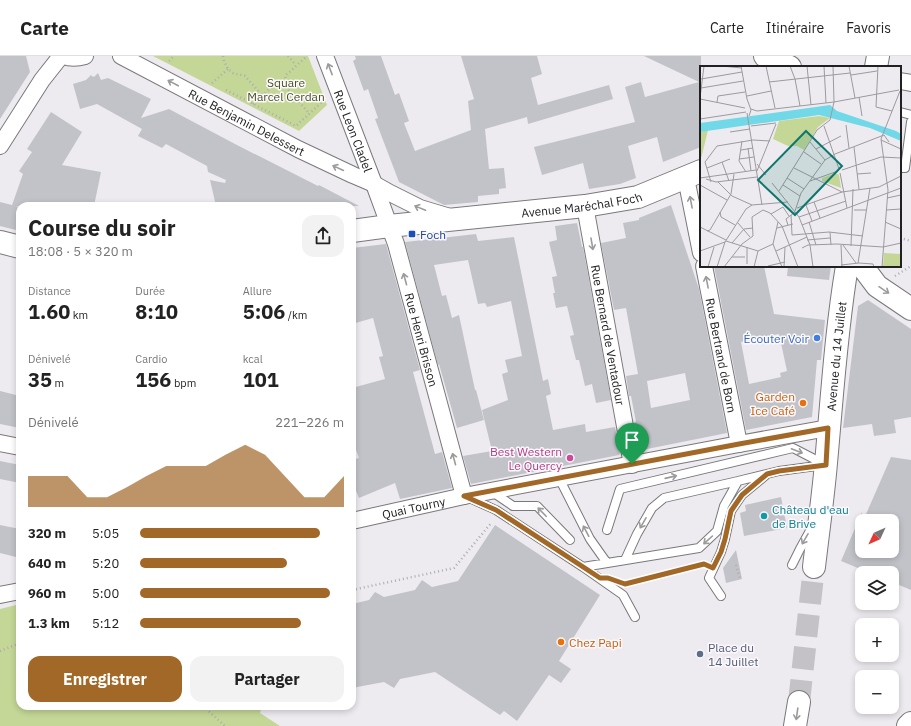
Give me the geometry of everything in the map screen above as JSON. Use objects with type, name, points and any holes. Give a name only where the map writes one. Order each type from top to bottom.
[{"type":"main road","points":[[765,56],[788,66]]},
{"type":"main road","points":[[876,66],[878,56]]},
{"type":"main road","name":"Avenue Maréchal Foch","points":[[356,230],[585,206],[638,197],[694,175]]},
{"type":"main road","points":[[0,242],[16,246]]},
{"type":"main road","name":"Avenue du 14 Juillet","points":[[803,566],[820,514],[842,296],[847,267]]},
{"type":"main road","points":[[863,267],[878,286],[911,309]]},
{"type":"main road","points":[[795,726],[799,702]]},
{"type":"main road","points":[[908,726],[911,722]]},
{"type":"street","points":[[0,146],[42,80],[63,56],[78,58],[85,56]]},
{"type":"street","name":"Rue Benjamin Delessert","points":[[121,56],[298,149],[374,184]]},
{"type":"street","name":"Rue Leon Cladel","points":[[325,56],[374,184]]},
{"type":"street","points":[[901,81],[911,83]]},
{"type":"street","points":[[694,175],[700,242]]},
{"type":"street","name":"Avenue Maréchal Foch","points":[[374,184],[420,208],[457,219]]},
{"type":"street","name":"Rue Henri Brisson","points":[[374,184],[396,244],[464,496]]},
{"type":"street","name":"Rue Bernard de Ventadour","points":[[585,206],[632,464]]},
{"type":"street","name":"Rue Bertrand de Born","points":[[704,267],[739,444]]},
{"type":"street","name":"Quai Tourny","points":[[356,520],[464,496],[828,428]]},
{"type":"street","points":[[0,443],[16,446]]},
{"type":"street","points":[[0,595],[16,592]]},
{"type":"lane","points":[[901,112],[911,115]]},
{"type":"lane","points":[[901,168],[905,168],[911,122]]},
{"type":"lane","points":[[607,530],[620,489],[793,448],[826,465]]},
{"type":"lane","points":[[625,560],[637,534],[652,508],[664,498],[779,471],[826,465]]},
{"type":"lane","points":[[721,596],[709,578],[721,552],[731,511],[742,495],[767,474]]},
{"type":"lane","points":[[558,478],[590,539],[607,564]]},
{"type":"lane","points":[[583,567],[699,548],[717,531],[724,506],[738,481]]},
{"type":"lane","points":[[491,491],[512,506],[537,506],[570,540]]},
{"type":"lane","points":[[464,496],[496,510],[600,578],[623,595],[635,617]]},
{"type":"path","points":[[169,61],[174,56]]},
{"type":"path","points":[[223,56],[228,69],[245,76],[262,95]]},
{"type":"path","points":[[288,56],[296,66]]},
{"type":"path","points":[[253,104],[272,87],[283,84],[286,80],[285,76],[306,56]]},
{"type":"path","points":[[165,58],[175,64]]},
{"type":"path","points":[[206,80],[212,83],[228,69]]},
{"type":"path","points":[[283,84],[309,113]]},
{"type":"path","points":[[226,90],[296,126],[323,101],[320,94]]},
{"type":"path","points":[[901,238],[911,241]]},
{"type":"path","points":[[356,589],[454,568],[494,520]]},
{"type":"path","points":[[600,578],[608,578],[625,584],[704,564],[713,568]]},
{"type":"path","points":[[736,565],[740,579]]},
{"type":"path","points":[[0,651],[16,645]]},
{"type":"path","points":[[207,710],[225,726]]},
{"type":"green space","name":"Square Marcel Cerdan","points":[[153,56],[308,56],[327,105],[299,131]]},
{"type":"green space","points":[[16,605],[16,710],[261,710],[260,713],[280,726],[0,726],[0,609]]},
{"type":"building","points":[[0,56],[26,56],[30,72],[0,119]]},
{"type":"building","points":[[355,56],[381,56],[395,95],[399,93],[409,121],[404,123],[415,151],[471,130],[468,101],[474,99],[461,56],[537,56],[542,74],[531,78],[538,105],[609,85],[613,99],[528,124],[527,117],[485,129],[489,169],[504,168],[506,188],[499,189],[499,194],[478,196],[478,202],[444,205],[399,182],[375,119],[378,118],[368,89],[364,91],[353,61],[356,59]]},
{"type":"building","points":[[644,56],[701,56],[700,147],[663,162],[657,137],[628,146],[636,178],[620,184],[589,189],[583,163],[542,175],[534,147],[635,122],[625,87],[641,82],[645,97],[699,82]]},
{"type":"building","points":[[98,73],[101,80],[108,78],[151,99],[141,118],[169,109],[351,202],[215,202],[210,180],[225,183],[226,180],[208,172],[207,166],[166,144],[162,148],[138,136],[142,129],[97,104],[80,109],[73,84],[86,80],[91,75],[94,77]]},
{"type":"building","points":[[51,112],[82,132],[62,165],[101,172],[95,202],[16,202],[16,230],[0,226],[0,202],[12,205],[23,174],[19,171],[32,152],[27,149]]},
{"type":"building","points":[[671,205],[699,289],[727,433],[642,450],[637,425],[635,428],[634,423],[636,422],[631,396],[629,396],[626,376],[638,374],[626,308],[614,310],[601,243],[626,238],[623,223],[639,220],[639,218]],"holes":[[[685,373],[690,400],[651,408],[647,381]]]},
{"type":"building","points":[[577,223],[583,247],[611,400],[596,403],[592,384],[585,386],[579,360],[576,360],[570,336],[574,335],[567,306],[556,308],[553,293],[555,293],[552,277],[557,276],[549,242],[557,240],[555,226]]},
{"type":"building","points":[[476,234],[478,241],[514,237],[543,381],[548,379],[551,394],[546,396],[553,430],[585,424],[586,432],[615,427],[620,453],[619,455],[471,484],[463,456],[492,451],[482,410],[508,400],[502,374],[508,372],[505,360],[522,356],[511,301],[487,307],[485,303],[478,304],[468,260],[434,265],[442,296],[446,295],[452,318],[459,315],[475,390],[484,420],[457,428],[439,364],[438,365],[405,242]]},
{"type":"building","points":[[386,244],[420,370],[413,372],[435,454],[442,452],[452,488],[400,499],[395,483],[359,498],[356,491],[356,459],[359,458],[356,450],[356,387],[385,379],[379,357],[383,356],[373,318],[356,323],[356,248]]},
{"type":"building","points":[[714,267],[764,267],[774,314],[825,320],[821,360],[817,360],[812,417],[746,430]],"holes":[[[779,334],[787,371],[780,373],[781,377],[749,384],[741,342]]]},
{"type":"building","points":[[788,267],[831,267],[829,280],[787,276]]},
{"type":"building","points":[[868,300],[911,329],[911,417],[894,420],[896,433],[874,436],[872,424],[843,428],[858,306]]},
{"type":"building","points":[[0,391],[16,395],[16,427],[0,424]]},
{"type":"building","points":[[891,457],[911,460],[911,590],[899,585],[899,566],[855,567],[841,561],[855,528],[855,558],[899,558],[899,514],[866,514]]},
{"type":"building","points":[[0,461],[16,464],[16,482],[0,479]]},
{"type":"building","points":[[781,497],[787,528],[744,536],[740,513],[746,511],[745,505]]},
{"type":"building","points":[[0,525],[16,528],[16,557],[0,553]]},
{"type":"building","points":[[495,525],[600,595],[559,661],[571,669],[561,683],[549,675],[517,721],[504,711],[500,715],[435,672],[400,679],[394,688],[384,682],[356,687],[356,603],[369,600],[375,592],[384,597],[415,590],[422,580],[432,587],[458,581]]},
{"type":"building","points":[[736,550],[742,579],[726,583],[723,568]]},
{"type":"tunnel","points":[[799,702],[814,567]]},
{"type":"place","name":"Foch","points":[[412,234]]},
{"type":"place","name":"Écouter Voir","points":[[817,338]]},
{"type":"place","name":"Garden Ice Café","points":[[803,403]]},
{"type":"place","name":"Best Western Le Quercy","points":[[570,458]]},
{"type":"place","name":"Château d'eau de Brive","points":[[764,516]]},
{"type":"place","name":"Chez Papi","points":[[561,642]]},
{"type":"place","name":"Place du 14 Juillet","points":[[700,654]]},
{"type":"route","points":[[828,428],[826,465],[767,474],[742,495],[731,511],[721,552],[713,568],[704,564],[625,584],[608,578],[600,578],[496,510],[464,496],[632,464],[828,428]]}]
